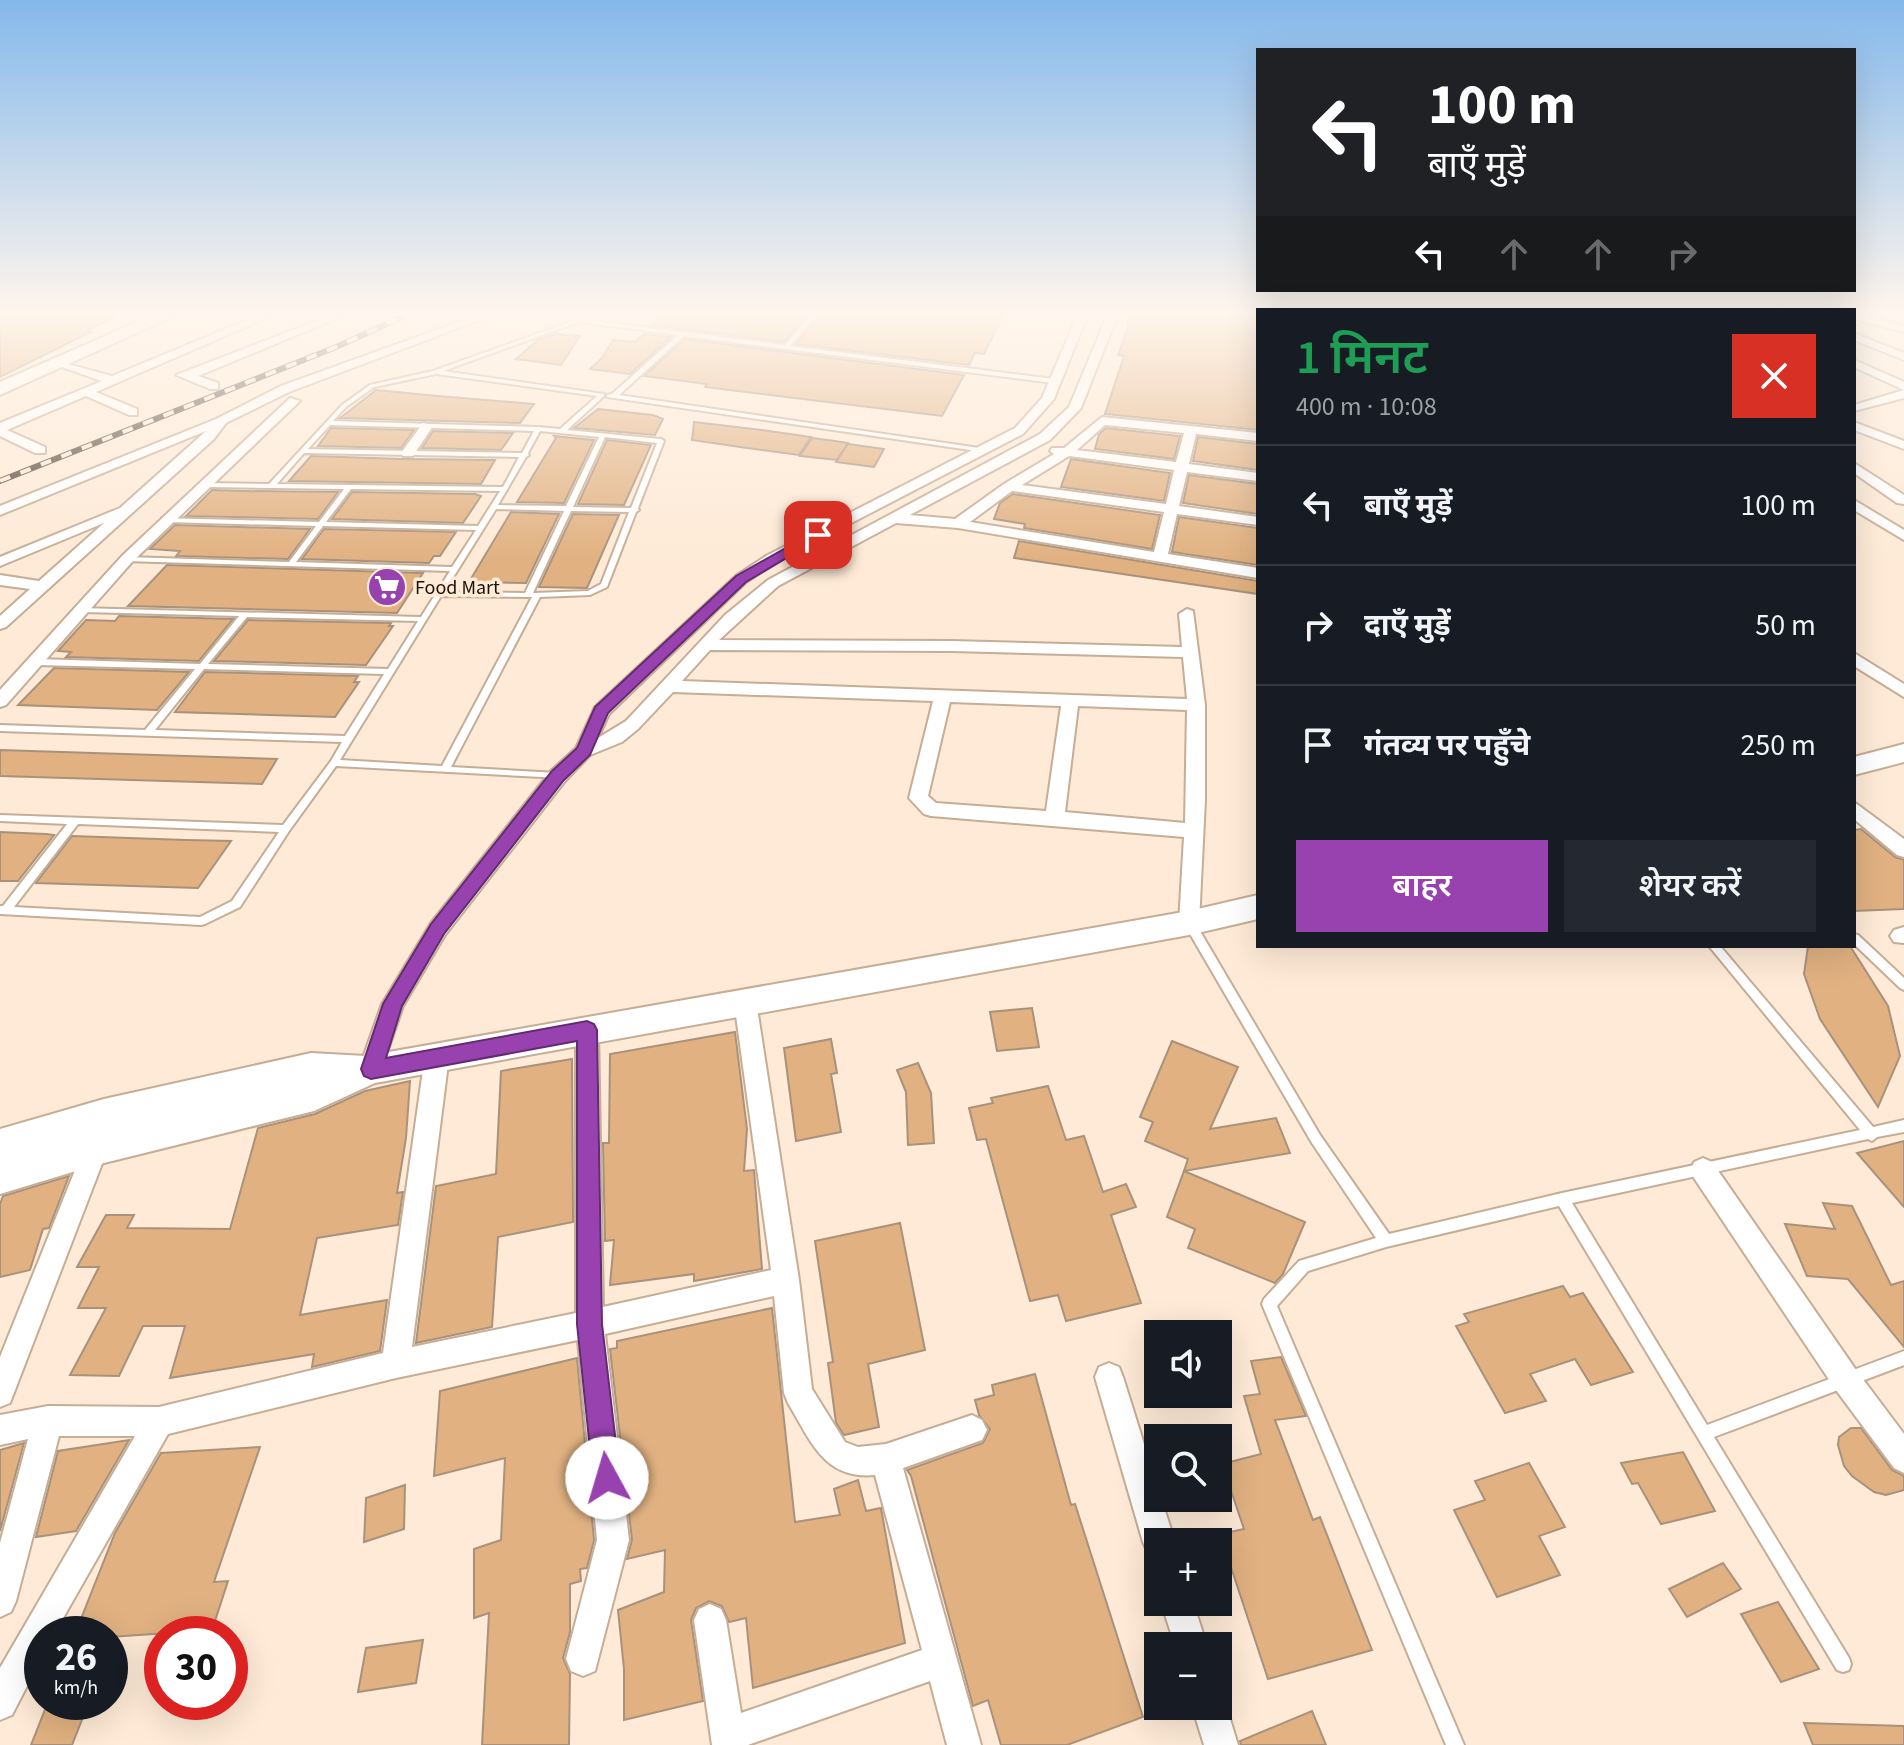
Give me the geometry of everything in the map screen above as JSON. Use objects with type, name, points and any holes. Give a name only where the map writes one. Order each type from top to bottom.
[{"type":"main road","points":[[1856,765],[1904,753]]},
{"type":"main road","points":[[6,1139],[311,1068],[371,1069],[1189,923],[1256,907]]},
{"type":"main road","points":[[0,1176],[96,1148],[314,1095],[371,1069]]},
{"type":"street","points":[[0,430],[70,397]]},
{"type":"street","points":[[99,397],[133,412]]},
{"type":"street","points":[[0,511],[222,420],[268,397]]},
{"type":"street","points":[[584,751],[601,711],[741,579],[771,559],[1019,431],[1039,412],[1049,397]]},
{"type":"street","points":[[371,1069],[393,1004],[438,929],[558,776],[584,751],[616,738],[731,618],[773,583],[1045,437],[1075,408],[1079,397]]},
{"type":"street","points":[[1857,408],[1892,397]]},
{"type":"street","points":[[0,701],[165,520],[207,485],[294,401]]},
{"type":"street","points":[[0,624],[209,436],[222,420]]},
{"type":"street","points":[[958,524],[1009,487],[1067,452],[1102,421],[1256,437]]},
{"type":"street","points":[[408,453],[427,426]]},
{"type":"street","points":[[1856,427],[1904,445]]},
{"type":"street","points":[[1160,557],[1191,429]]},
{"type":"street","points":[[0,430],[40,450]]},
{"type":"street","points":[[1025,447],[1256,477]]},
{"type":"street","points":[[1856,468],[1902,500]]},
{"type":"street","points":[[1009,487],[1256,521]]},
{"type":"street","points":[[1856,505],[1904,536]]},
{"type":"street","points":[[0,562],[99,518],[126,510]]},
{"type":"street","points":[[892,518],[958,524],[1256,573]]},
{"type":"street","points":[[0,580],[41,586]]},
{"type":"street","points":[[1187,614],[1188,652],[1196,705],[1189,923]]},
{"type":"street","points":[[708,645],[952,646],[1188,652]]},
{"type":"street","points":[[1856,659],[1904,692]]},
{"type":"street","points":[[669,686],[1196,705]]},
{"type":"street","points":[[943,695],[918,798],[931,809],[1194,831]]},
{"type":"street","points":[[1055,818],[1070,702]]},
{"type":"street","points":[[1856,811],[1904,850]]},
{"type":"street","points":[[745,1001],[786,1280],[798,1393],[835,1452],[857,1462],[886,1459],[972,1430]]},
{"type":"street","points":[[583,1659],[613,1540],[590,1324],[587,1030]]},
{"type":"street","points":[[396,1364],[437,1056]]},
{"type":"street","points":[[0,1393],[96,1148]]},
{"type":"street","points":[[1703,1170],[1846,1380],[1904,1458]]},
{"type":"street","points":[[0,1430],[48,1421],[159,1422],[396,1364],[786,1280]]},
{"type":"street","points":[[1109,1377],[1155,1528]]},
{"type":"street","points":[[0,1601],[48,1421]]},
{"type":"street","points":[[0,1703],[51,1607],[97,1533],[159,1422]]},
{"type":"street","points":[[886,1459],[964,1745]]},
{"type":"street","points":[[710,1620],[729,1740],[941,1660]]},
{"type":"street","points":[[1213,1720],[1221,1745]]},
{"type":"lane","points":[[272,485],[328,423],[356,397]]},
{"type":"lane","points":[[562,431],[599,397]]},
{"type":"lane","points":[[624,397],[984,450]]},
{"type":"lane","points":[[328,423],[538,429],[661,441],[636,510],[600,590],[533,595],[439,594]]},
{"type":"lane","points":[[2,911],[201,921],[236,904],[334,763],[526,455],[538,429]]},
{"type":"lane","points":[[446,767],[533,595],[567,509],[603,436]]},
{"type":"lane","points":[[302,451],[526,455]]},
{"type":"lane","points":[[207,485],[505,489]]},
{"type":"lane","points":[[291,564],[350,486]]},
{"type":"lane","points":[[493,507],[636,510]]},
{"type":"lane","points":[[165,520],[481,528]]},
{"type":"lane","points":[[127,559],[455,569]]},
{"type":"lane","points":[[83,610],[423,619]]},
{"type":"lane","points":[[149,731],[245,614]]},
{"type":"lane","points":[[37,662],[390,672]]},
{"type":"lane","points":[[0,728],[348,739]]},
{"type":"lane","points":[[334,763],[446,767],[558,776]]},
{"type":"lane","points":[[0,818],[286,829]]},
{"type":"lane","points":[[2,911],[75,821]]},
{"type":"lane","points":[[1189,923],[1316,1139],[1386,1241]]},
{"type":"lane","points":[[1856,940],[1904,985]]},
{"type":"lane","points":[[1716,948],[1872,1135]]},
{"type":"lane","points":[[1455,1745],[1269,1304],[1304,1266],[1386,1241],[1562,1199],[1904,1126]]},
{"type":"lane","points":[[1562,1199],[1843,1664]]},
{"type":"lane","points":[[1704,1434],[1904,1358]]},
{"type":"building","points":[[366,397],[460,397],[534,404],[520,423],[340,418]]},
{"type":"building","points":[[790,397],[952,397],[942,416]]},
{"type":"building","points":[[1110,397],[1256,397],[1256,430],[1105,414]]},
{"type":"building","points":[[598,409],[653,415],[663,419],[655,435],[574,428]]},
{"type":"building","points":[[694,422],[811,437],[799,455],[692,440]]},
{"type":"building","points":[[331,428],[414,430],[401,448],[318,446]]},
{"type":"building","points":[[1106,428],[1180,436],[1174,459],[1095,449],[1099,434]]},
{"type":"building","points":[[433,431],[513,433],[501,450],[422,448]]},
{"type":"building","points":[[554,436],[594,440],[564,503],[517,502],[556,438]]},
{"type":"building","points":[[1198,437],[1256,444],[1256,470],[1193,461]]},
{"type":"building","points":[[812,438],[848,443],[837,460],[800,456]]},
{"type":"building","points":[[607,440],[651,445],[624,505],[578,504]]},
{"type":"building","points":[[848,444],[884,449],[874,467],[836,462]]},
{"type":"building","points":[[311,456],[495,460],[481,484],[289,481]]},
{"type":"building","points":[[1071,459],[1170,473],[1164,501],[1061,487]]},
{"type":"building","points":[[1189,475],[1256,484],[1256,514],[1183,503]]},
{"type":"building","points":[[212,490],[338,492],[318,519],[186,516]]},
{"type":"building","points":[[352,492],[481,496],[463,523],[332,519]]},
{"type":"building","points":[[1013,494],[1160,515],[1152,549],[1024,528],[1025,524],[994,519],[1000,503]]},
{"type":"building","points":[[511,512],[559,514],[526,583],[469,582]]},
{"type":"building","points":[[573,514],[619,515],[587,588],[539,587]]},
{"type":"building","points":[[1179,517],[1256,528],[1256,565],[1172,552]]},
{"type":"building","points":[[175,525],[310,529],[288,559],[176,556],[180,551],[150,549]]},
{"type":"building","points":[[324,529],[456,532],[440,556],[434,556],[429,563],[302,559]]},
{"type":"building","points":[[1019,541],[1256,581],[1256,594],[1014,558]]},
{"type":"building","points":[[167,565],[423,573],[397,613],[128,606]]},
{"type":"building","points":[[119,616],[233,619],[199,661],[66,657],[71,652],[58,651],[86,620],[115,621]]},
{"type":"building","points":[[248,620],[391,623],[389,626],[393,626],[366,665],[214,661]]},
{"type":"building","points":[[54,668],[189,672],[157,710],[18,705]]},
{"type":"building","points":[[205,672],[358,676],[354,682],[359,682],[335,717],[175,712]]},
{"type":"building","points":[[0,750],[277,759],[262,784],[0,776]]},
{"type":"building","points":[[1861,829],[1895,857],[1904,860],[1904,909],[1856,911],[1856,830]]},
{"type":"building","points":[[0,832],[54,835],[18,881],[0,881]]},
{"type":"building","points":[[72,836],[231,841],[198,888],[36,883]]},
{"type":"building","points":[[1808,948],[1851,948],[1888,1006],[1900,1056],[1878,1107],[1820,1019],[1804,974]]},
{"type":"building","points":[[1032,1008],[1039,1047],[997,1051],[990,1012]]},
{"type":"building","points":[[735,1032],[747,1129],[744,1171],[754,1170],[762,1269],[694,1281],[694,1274],[610,1285],[614,1240],[605,1241],[603,1143],[609,1143],[610,1054]]},
{"type":"building","points":[[831,1039],[837,1073],[831,1074],[841,1132],[796,1141],[784,1048]]},
{"type":"building","points":[[1172,1041],[1238,1067],[1210,1129],[1276,1118],[1290,1153],[1184,1171],[1188,1159],[1145,1141],[1153,1122],[1140,1117]]},
{"type":"building","points":[[572,1059],[573,1222],[498,1237],[492,1327],[416,1343],[436,1186],[496,1174],[501,1071]]},
{"type":"building","points":[[918,1063],[931,1093],[934,1143],[908,1145],[906,1092],[897,1070]]},
{"type":"building","points":[[410,1081],[406,1138],[397,1193],[403,1192],[398,1225],[317,1238],[300,1315],[387,1300],[380,1351],[312,1367],[314,1354],[170,1378],[185,1326],[143,1326],[119,1376],[70,1375],[106,1308],[78,1308],[99,1267],[77,1267],[106,1215],[134,1215],[127,1228],[230,1229],[258,1128],[315,1114],[365,1091]]},
{"type":"building","points":[[1048,1086],[1066,1140],[1084,1136],[1103,1192],[1126,1184],[1136,1207],[1111,1215],[1141,1303],[1066,1321],[1058,1295],[1030,1301],[986,1139],[977,1140],[969,1108],[993,1103],[991,1098]]},
{"type":"building","points":[[1904,1141],[1904,1207],[1857,1153]]},
{"type":"building","points":[[1184,1171],[1305,1222],[1283,1274],[1275,1283],[1188,1248],[1195,1229],[1167,1217]]},
{"type":"building","points":[[69,1176],[49,1228],[43,1229],[30,1270],[0,1277],[0,1204],[3,1196]]},
{"type":"building","points":[[1823,1203],[1852,1206],[1891,1285],[1904,1281],[1904,1347],[1848,1279],[1807,1276],[1785,1224],[1835,1229]]},
{"type":"building","points":[[900,1223],[925,1350],[868,1364],[879,1427],[844,1435],[836,1423],[828,1363],[833,1362],[815,1241]]},
{"type":"building","points":[[1563,1286],[1570,1297],[1583,1293],[1633,1372],[1591,1385],[1575,1359],[1530,1374],[1546,1401],[1505,1413],[1456,1326],[1469,1322],[1464,1314]]},
{"type":"building","points":[[772,1308],[795,1522],[840,1515],[834,1489],[858,1480],[866,1511],[881,1508],[905,1643],[753,1688],[746,1618],[729,1622],[722,1606],[709,1601],[696,1608],[691,1620],[703,1701],[624,1720],[624,1669],[618,1610],[664,1592],[665,1550],[627,1559],[632,1540],[610,1349],[617,1348],[617,1341]]},
{"type":"building","points":[[1281,1357],[1306,1416],[1275,1420],[1313,1520],[1320,1517],[1372,1650],[1268,1679],[1232,1570],[1232,1532],[1244,1529],[1232,1494],[1232,1461],[1261,1454],[1244,1396],[1260,1394],[1251,1361]]},
{"type":"building","points":[[577,1358],[594,1540],[587,1568],[580,1569],[581,1581],[570,1584],[570,1632],[563,1658],[570,1674],[569,1745],[482,1745],[489,1613],[474,1618],[474,1549],[501,1540],[505,1458],[434,1476],[440,1391]]},
{"type":"building","points":[[1035,1374],[1071,1505],[1075,1504],[1143,1717],[1067,1745],[1001,1745],[988,1700],[973,1706],[907,1470],[983,1443],[990,1429],[979,1415],[975,1400],[994,1395],[992,1385]]},
{"type":"building","points":[[1851,1428],[1861,1428],[1892,1470],[1904,1476],[1904,1490],[1886,1495],[1874,1492],[1852,1476],[1844,1466],[1838,1445],[1839,1437]]},
{"type":"building","points":[[129,1440],[76,1531],[36,1537],[58,1451]]},
{"type":"building","points":[[24,1443],[0,1531],[0,1450]]},
{"type":"building","points":[[260,1447],[214,1582],[228,1581],[217,1616],[144,1616],[144,1635],[128,1636],[128,1616],[82,1616],[115,1533],[161,1453]]},
{"type":"building","points":[[1683,1452],[1715,1511],[1661,1524],[1638,1483],[1632,1484],[1621,1463]]},
{"type":"building","points":[[1529,1463],[1565,1527],[1539,1536],[1560,1575],[1497,1597],[1454,1510],[1485,1500],[1475,1481]]},
{"type":"building","points":[[405,1485],[404,1529],[364,1542],[366,1498]]},
{"type":"building","points":[[1723,1563],[1741,1589],[1687,1617],[1669,1589]]},
{"type":"building","points":[[1778,1602],[1819,1669],[1781,1682],[1741,1614]]},
{"type":"building","points":[[423,1640],[416,1683],[358,1692],[366,1648]]},
{"type":"building","points":[[1312,1711],[1326,1745],[1241,1745],[1240,1741]]},
{"type":"building","points":[[41,1720],[82,1720],[72,1745],[31,1745]]},
{"type":"building","points":[[1804,1723],[1904,1726],[1904,1745],[1813,1745]]},
{"type":"railway","points":[[0,481],[210,397]]},
{"type":"place","name":"Food Mart","points":[[387,587]]},
{"type":"route","points":[[607,1478],[590,1324],[587,1030],[371,1069],[393,1004],[438,929],[558,776],[584,751],[601,711],[741,579],[771,559],[818,535]]}]
